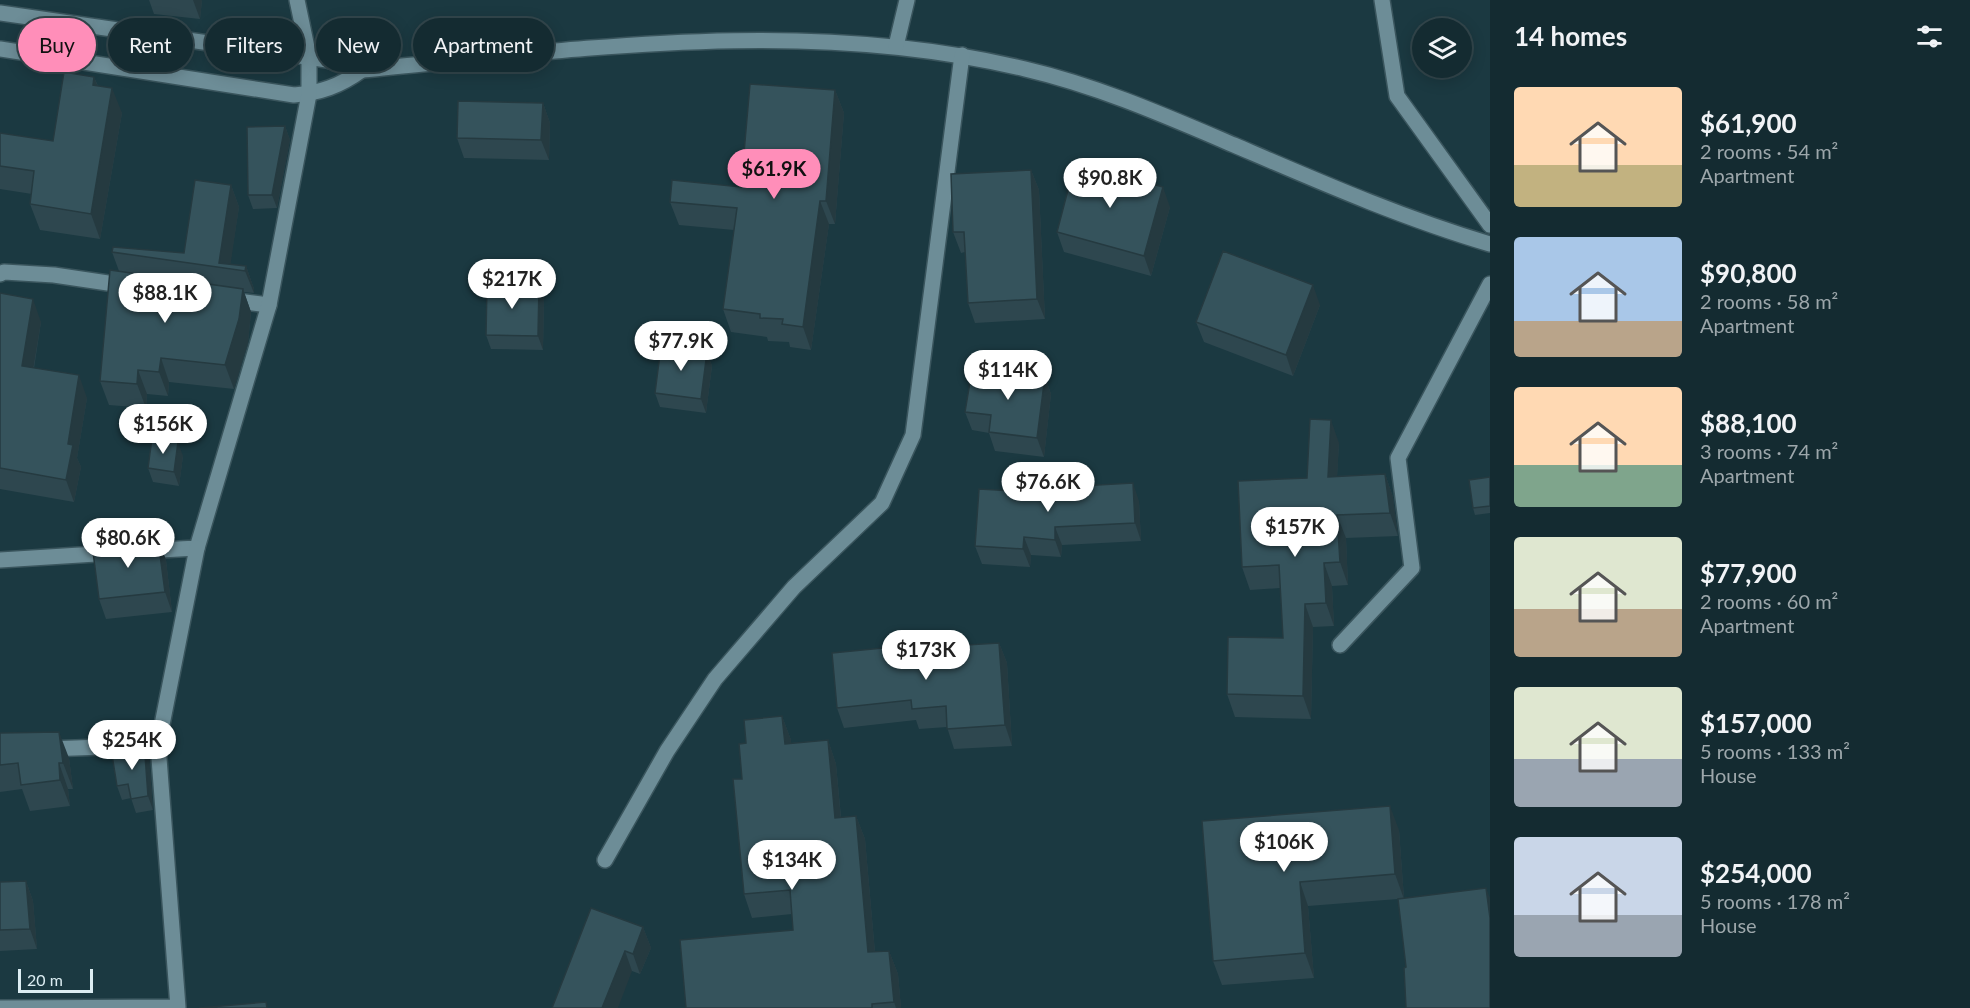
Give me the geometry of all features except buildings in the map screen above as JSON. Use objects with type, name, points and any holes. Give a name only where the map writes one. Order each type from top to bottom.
[{"type":"street","points":[[0,1008],[178,1007],[158,745],[197,548],[269,305],[309,94],[309,57],[297,0]]},
{"type":"street","points":[[896,46],[907,0]]},
{"type":"street","points":[[1382,0],[1397,96],[1490,225]]},
{"type":"street","points":[[1,11],[316,58]]},
{"type":"street","points":[[401,66],[709,40],[834,41],[962,55],[1026,69],[1090,87],[1152,110],[1396,214],[1490,244]]},
{"type":"street","points":[[0,49],[294,95],[328,89],[359,72]]},
{"type":"street","points":[[605,860],[667,751],[715,679],[794,587],[882,503],[913,435],[962,55]]},
{"type":"street","points":[[0,274],[4,272],[54,275],[145,288]]},
{"type":"street","points":[[1340,645],[1412,568],[1398,458],[1490,284]]},
{"type":"street","points":[[213,297],[269,305]]},
{"type":"street","points":[[0,560],[197,548]]},
{"type":"street","points":[[34,749],[158,745]]}]
